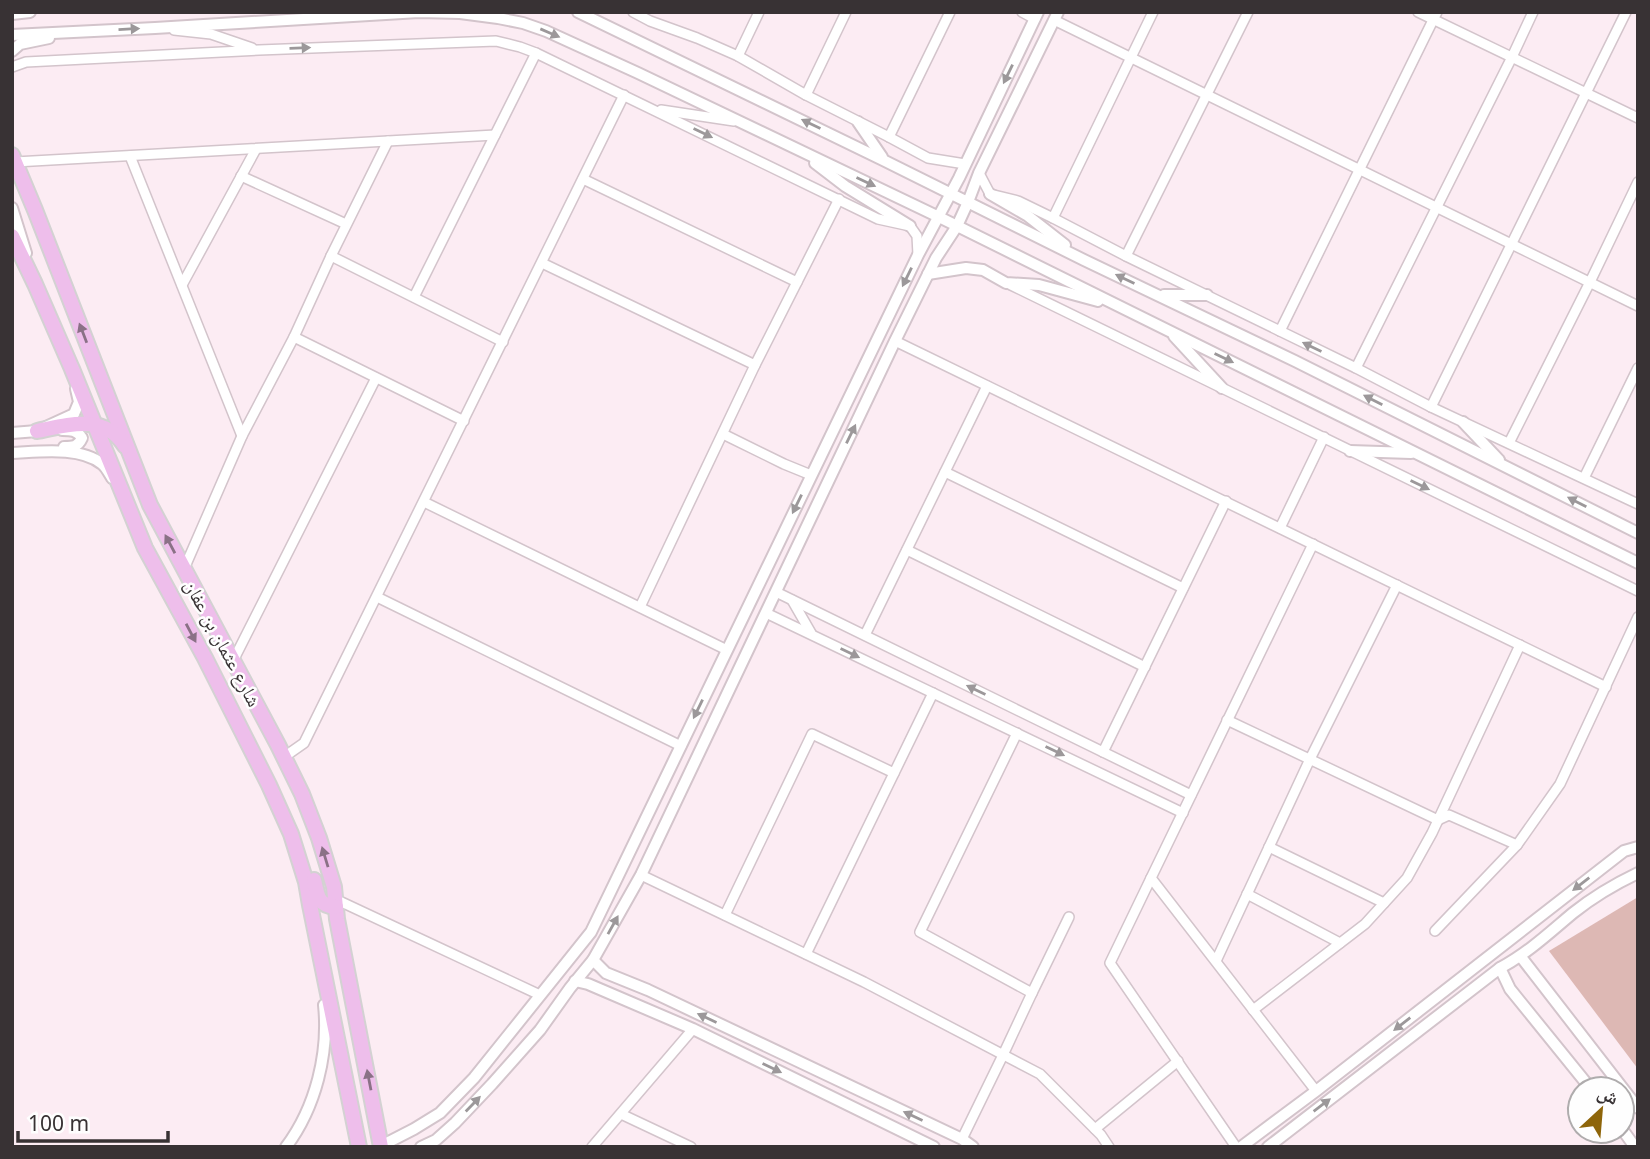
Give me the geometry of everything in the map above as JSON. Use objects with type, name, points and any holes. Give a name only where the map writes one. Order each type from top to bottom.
[{"type":"main road","name":"شارع عثمان بن عفان","points":[[14,159],[150,505],[284,757],[319,838],[334,887],[380,1146]]},
{"type":"main road","name":"شارع عثمان بن عفان","points":[[12,236],[36,284],[145,548],[205,658],[291,834],[306,882],[359,1147]]},
{"type":"main road","points":[[37,431],[76,423],[94,424],[105,428],[121,440],[129,453]]},
{"type":"main road","points":[[277,804],[300,835],[320,901],[326,906],[336,903]]},
{"type":"street","points":[[12,13],[30,12]]},
{"type":"street","points":[[12,35],[419,12],[460,13],[523,23],[638,73],[939,217],[1638,563]]},
{"type":"street","points":[[578,12],[1295,361],[1638,533]]},
{"type":"street","points":[[633,12],[653,17],[738,56],[806,96],[928,158],[965,164]]},
{"type":"street","points":[[738,56],[759,12]]},
{"type":"street","points":[[806,96],[846,12]]},
{"type":"street","points":[[889,137],[950,12]]},
{"type":"street","points":[[380,1146],[440,1113],[474,1078],[591,932],[918,255],[1037,16],[1022,12]]},
{"type":"street","points":[[1053,218],[1153,12]]},
{"type":"street","points":[[1126,256],[1248,12]]},
{"type":"street","points":[[1418,12],[1435,16],[1638,118]]},
{"type":"street","points":[[1356,368],[1533,12]]},
{"type":"street","points":[[1431,407],[1626,12]]},
{"type":"street","points":[[421,1147],[436,1140],[492,1084],[540,1030],[593,960],[641,875],[895,341],[936,258],[957,226],[979,173],[1056,16],[1208,95],[1638,306]]},
{"type":"street","points":[[1280,331],[1435,16]]},
{"type":"street","points":[[155,28],[211,34],[259,50]]},
{"type":"street","points":[[12,51],[20,44],[83,32]]},
{"type":"street","points":[[12,67],[26,62],[496,41],[536,53],[878,219],[910,226]]},
{"type":"street","points":[[414,297],[536,53]]},
{"type":"street","points":[[284,757],[304,743],[624,95]]},
{"type":"street","points":[[652,109],[738,122]]},
{"type":"street","points":[[858,122],[883,160]]},
{"type":"street","points":[[14,159],[130,156],[495,135]]},
{"type":"street","points":[[184,570],[242,436],[294,337],[388,141]]},
{"type":"street","points":[[182,285],[256,149]]},
{"type":"street","points":[[796,149],[845,186],[910,226],[917,236],[918,255]]},
{"type":"street","points":[[130,156],[242,436]]},
{"type":"street","points":[[979,173],[990,194],[1028,216],[1084,260]]},
{"type":"street","points":[[241,176],[346,224]]},
{"type":"street","points":[[583,179],[797,282]]},
{"type":"street","points":[[1509,443],[1638,182]]},
{"type":"street","points":[[990,194],[1018,201],[1431,407],[1638,504]]},
{"type":"street","points":[[640,607],[755,365],[839,199]]},
{"type":"street","points":[[12,208],[36,284]]},
{"type":"street","points":[[331,256],[503,342]]},
{"type":"street","points":[[542,263],[755,365]]},
{"type":"street","points":[[928,274],[966,268],[983,270],[1638,591]]},
{"type":"street","points":[[1006,283],[1039,285],[1120,307]]},
{"type":"street","points":[[1159,295],[1207,295]]},
{"type":"street","points":[[1170,331],[1222,388]]},
{"type":"street","points":[[294,337],[464,421]]},
{"type":"street","points":[[895,341],[1606,687]]},
{"type":"street","points":[[1584,478],[1638,368]]},
{"type":"street","points":[[37,431],[74,414],[79,402],[72,369]]},
{"type":"street","points":[[233,661],[376,377]]},
{"type":"street","points":[[865,635],[988,386]]},
{"type":"street","points":[[1464,422],[1503,465]]},
{"type":"street","points":[[12,433],[72,430],[82,438],[80,444],[74,447],[18,453]]},
{"type":"street","points":[[723,434],[811,475]]},
{"type":"street","points":[[1280,528],[1324,437]]},
{"type":"street","points":[[18,453],[54,451],[90,457],[103,464],[121,490]]},
{"type":"street","points":[[1350,451],[1415,453]]},
{"type":"street","points":[[945,472],[1183,588]]},
{"type":"street","points":[[1103,752],[1226,501]]},
{"type":"street","points":[[424,502],[727,650]]},
{"type":"street","points":[[1313,544],[1110,963],[1239,1147],[1316,1091],[1624,850],[1638,847]]},
{"type":"street","points":[[907,550],[1145,667]]},
{"type":"street","points":[[1216,961],[1310,759],[1397,585]]},
{"type":"street","points":[[776,592],[1191,795]]},
{"type":"street","points":[[377,597],[681,746]]},
{"type":"street","points":[[792,600],[811,635]]},
{"type":"street","points":[[766,613],[1183,813]]},
{"type":"street","points":[[1435,930],[1517,845],[1560,784],[1638,617]]},
{"type":"street","points":[[1253,1010],[1365,924],[1408,877],[1438,820],[1520,645]]},
{"type":"street","points":[[806,954],[933,693]]},
{"type":"street","points":[[1227,720],[1438,820],[1449,815],[1517,845]]},
{"type":"street","points":[[1017,733],[920,932],[1032,993]]},
{"type":"street","points":[[724,915],[812,734],[894,773]]},
{"type":"street","points":[[1269,848],[1384,903]]},
{"type":"street","points":[[1268,1147],[1500,968],[1521,957],[1575,911],[1616,883],[1638,873]]},
{"type":"street","points":[[641,875],[864,982],[1040,1074],[1095,1129],[1109,1147]]},
{"type":"street","points":[[1151,878],[1316,1091]]},
{"type":"street","points":[[1247,894],[1340,943]]},
{"type":"street","points":[[336,903],[540,995]]},
{"type":"street","points":[[962,1139],[1069,917]]},
{"type":"street","points":[[286,1147],[296,1134],[313,1095],[322,1065],[326,1017],[318,946]]},
{"type":"street","points":[[1521,957],[1638,1108]]},
{"type":"street","points":[[593,960],[606,973],[648,990],[974,1147]]},
{"type":"street","points":[[1500,968],[1510,989],[1580,1075]]},
{"type":"street","points":[[575,981],[588,984],[693,1029],[934,1147]]},
{"type":"street","points":[[592,1147],[693,1029]]},
{"type":"street","points":[[1095,1129],[1178,1061]]},
{"type":"street","points":[[621,1114],[691,1147]]},
{"type":"shaded area","points":[[1638,897],[1638,1069],[1549,951]]}]
